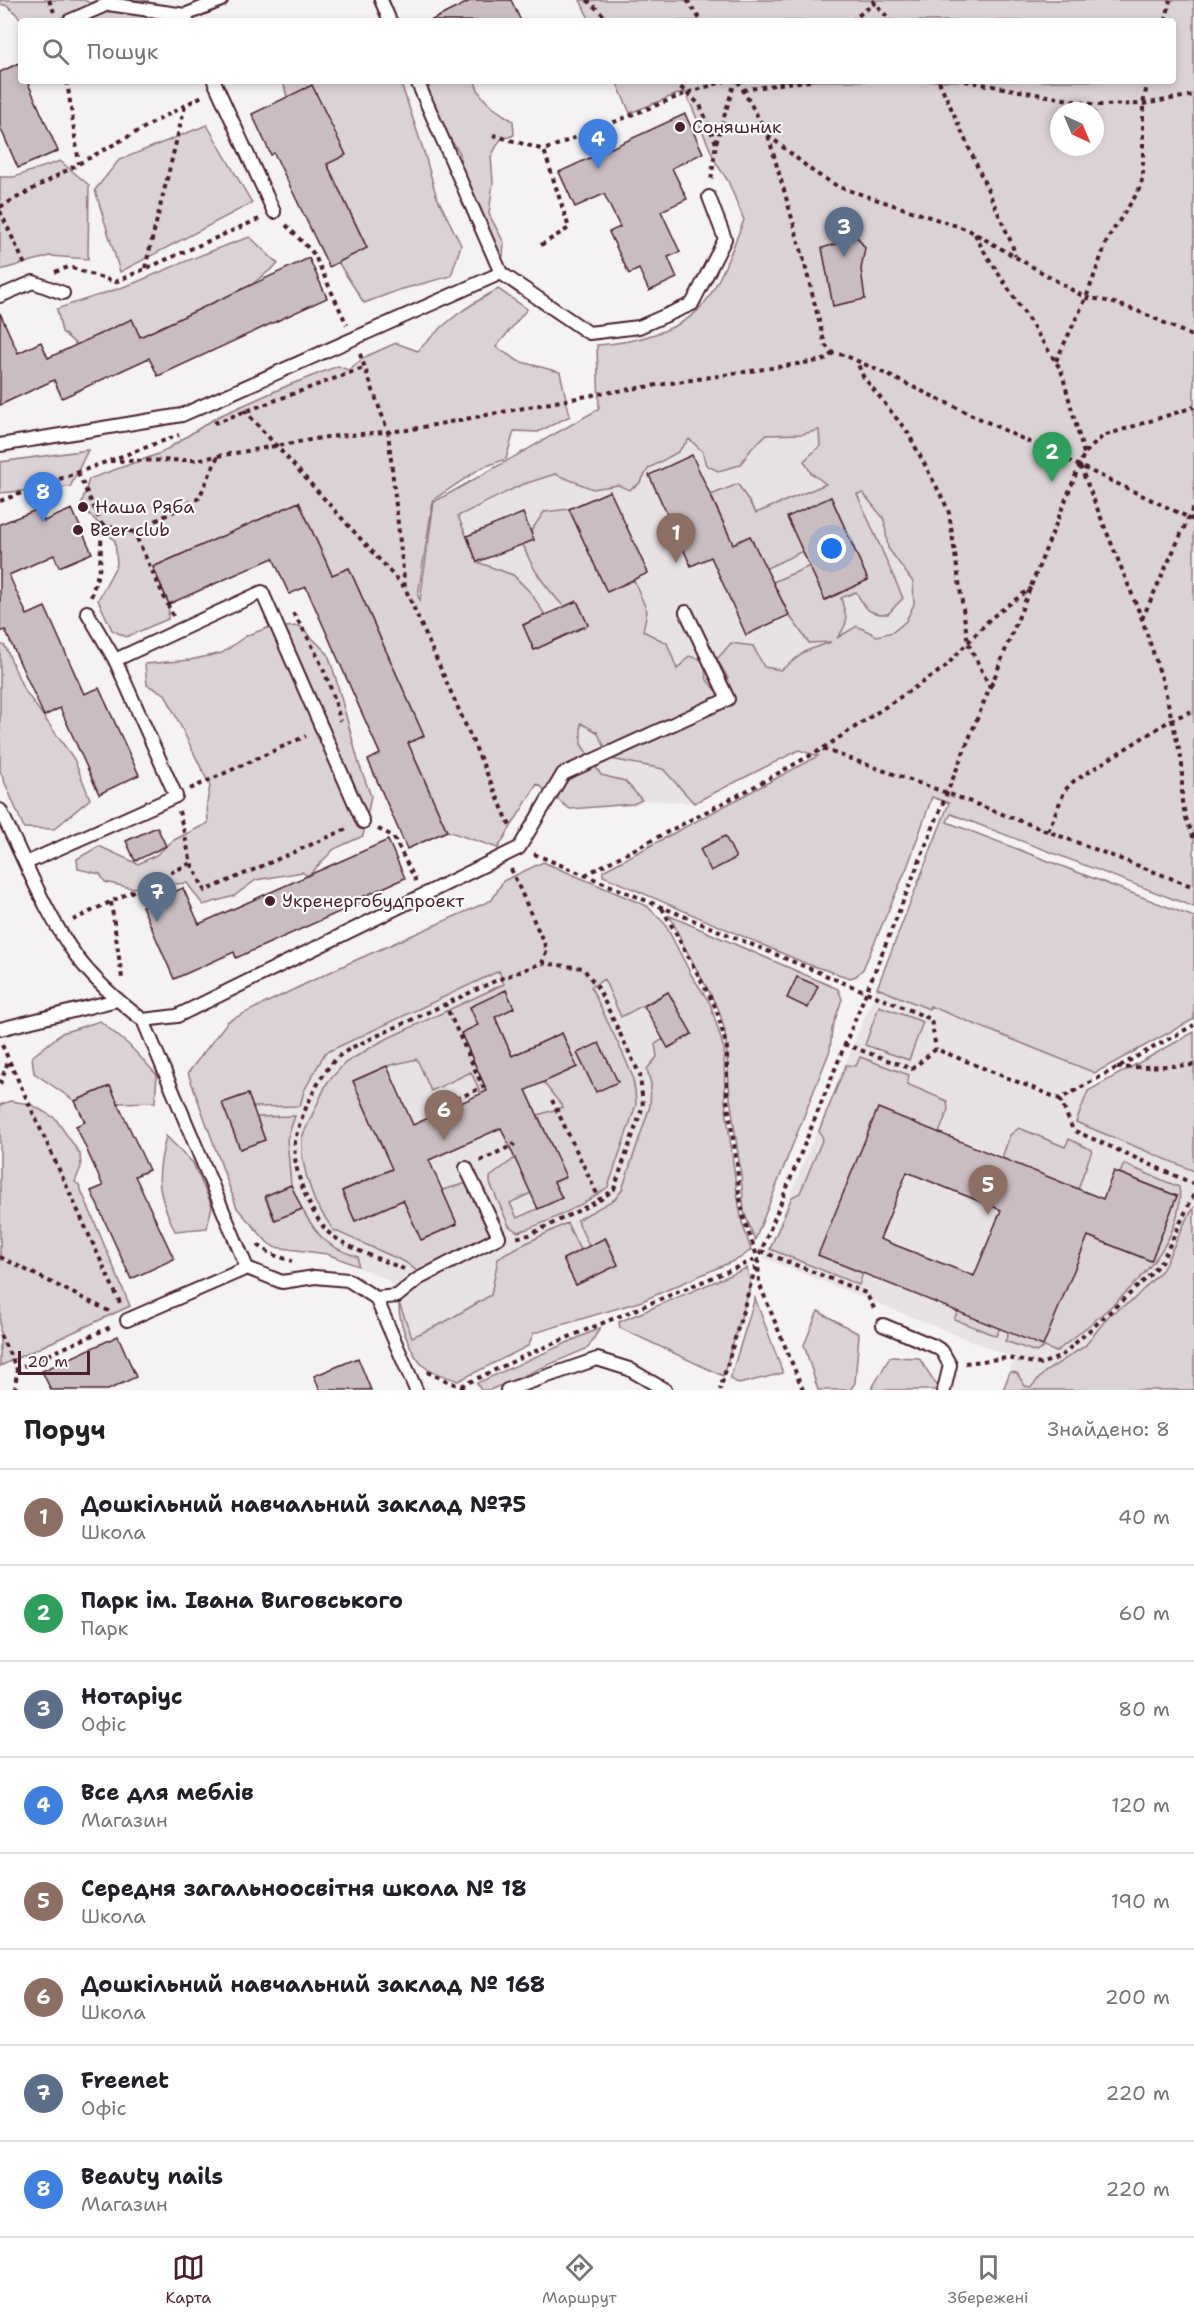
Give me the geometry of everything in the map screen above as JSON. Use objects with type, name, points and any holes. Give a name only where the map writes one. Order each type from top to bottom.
[{"type":"lane","points":[[76,18],[108,4],[186,18],[220,0]]},
{"type":"lane","points":[[381,0],[389,18]]},
{"type":"lane","points":[[216,84],[274,212]]},
{"type":"lane","points":[[418,84],[501,273],[590,333],[639,327],[692,304],[725,239],[709,197]]},
{"type":"lane","points":[[0,445],[182,415],[501,273]]},
{"type":"lane","points":[[0,296],[33,282],[63,293]]},
{"type":"lane","points":[[115,660],[262,592],[363,822]]},
{"type":"lane","points":[[26,863],[176,796],[115,660],[87,612]]},
{"type":"lane","points":[[143,1020],[177,1016],[519,848],[563,774],[728,699],[686,612]]},
{"type":"lane","points":[[0,810],[58,927],[78,958],[117,1000],[143,1020],[247,1268]]},
{"type":"lane","points":[[0,1029],[117,1000]]},
{"type":"lane","points":[[375,1298],[397,1296],[418,1279],[499,1237],[466,1168]]},
{"type":"lane","points":[[128,1320],[247,1268],[282,1282],[315,1277],[348,1281],[375,1298],[416,1390]]},
{"type":"lane","points":[[883,1325],[942,1352],[950,1365],[944,1390]]},
{"type":"lane","points":[[507,1390],[597,1359],[629,1368],[665,1390]]},
{"type":"path","points":[[587,0],[607,18]]},
{"type":"path","points":[[687,0],[699,18]]},
{"type":"path","points":[[1167,18],[1170,0]]},
{"type":"path","points":[[855,18],[876,1],[889,18]]},
{"type":"path","points":[[67,84],[80,164]]},
{"type":"path","points":[[216,84],[185,106],[0,209],[33,282],[69,267],[115,282],[274,212],[314,254],[354,339],[388,432],[405,588],[519,848],[931,1019],[936,1049]]},
{"type":"path","points":[[677,84],[700,105],[716,143]]},
{"type":"path","points":[[493,135],[544,150],[687,93],[716,84]]},
{"type":"path","points":[[709,197],[716,143],[736,84]]},
{"type":"path","points":[[739,84],[768,135],[802,253],[822,336],[825,345],[833,354]]},
{"type":"path","points":[[743,90],[772,84]]},
{"type":"path","points":[[940,84],[1012,244],[1015,257]]},
{"type":"path","points":[[981,84],[1098,105],[1143,104],[1194,95]]},
{"type":"path","points":[[1056,361],[1086,298],[1107,238],[1138,192],[1143,177],[1143,104],[1147,84]]},
{"type":"path","points":[[145,269],[185,106]]},
{"type":"path","points":[[768,135],[815,173],[839,187],[960,226],[1086,298],[1109,302],[1194,337]]},
{"type":"path","points":[[542,245],[569,228],[544,150]]},
{"type":"path","points":[[975,234],[1061,370],[1084,454]]},
{"type":"path","points":[[110,461],[195,460],[327,437],[388,432],[598,394],[824,360],[833,354],[844,355],[1194,520]]},
{"type":"path","points":[[857,362],[862,376],[908,433],[949,513],[968,644],[990,687]]},
{"type":"path","points":[[230,394],[405,588]]},
{"type":"path","points":[[720,1390],[761,1251],[1084,454],[1103,436],[1194,407]]},
{"type":"path","points":[[102,525],[134,532],[199,498],[218,456]]},
{"type":"path","points":[[1080,465],[1142,619],[1163,682],[1182,762],[1182,802],[1194,839]]},
{"type":"path","points":[[78,473],[102,525],[100,567],[87,612]]},
{"type":"path","points":[[1142,619],[1194,506]]},
{"type":"path","points":[[134,532],[167,606],[181,630]]},
{"type":"path","points":[[584,875],[822,749],[944,668],[991,618],[1031,588]]},
{"type":"path","points":[[1047,832],[1065,790],[1069,786],[1171,720],[1194,710]]},
{"type":"path","points":[[323,729],[176,796],[191,863],[205,891],[363,822],[393,836],[424,895]]},
{"type":"path","points":[[822,749],[947,793],[1194,887]]},
{"type":"path","points":[[506,854],[547,950],[542,963]]},
{"type":"path","points":[[58,927],[191,863]]},
{"type":"path","points":[[111,902],[123,987],[117,1000]]},
{"type":"path","points":[[661,907],[716,1008],[726,1048],[727,1099],[744,1219],[758,1259],[759,1283],[803,1390]]},
{"type":"path","points":[[418,1279],[411,1272],[353,1247],[327,1231],[310,1207],[297,1173],[295,1137],[308,1103],[332,1062],[351,1048],[495,981],[542,963],[583,968],[598,988],[640,1074],[643,1106],[614,1189],[600,1200],[529,1235],[507,1240]]},
{"type":"path","points":[[432,1110],[483,1087],[446,1004]]},
{"type":"path","points":[[1060,1099],[1194,1025]]},
{"type":"path","points":[[0,1041],[128,1320]]},
{"type":"path","points":[[844,1044],[912,1069],[936,1049]]},
{"type":"path","points":[[936,1049],[1060,1099],[1073,1130],[1194,1184]]},
{"type":"path","points":[[0,1084],[9,1059]]},
{"type":"path","points":[[1116,1068],[1194,1065]]},
{"type":"path","points":[[552,1100],[600,1200]]},
{"type":"path","points":[[466,1168],[515,1144]]},
{"type":"path","points":[[950,1365],[1007,1358],[1040,1364],[1060,1357],[1147,1278],[1163,1259],[1194,1194]]},
{"type":"path","points":[[761,1251],[866,1293],[883,1325]]},
{"type":"path","points":[[0,1257],[128,1320]]},
{"type":"path","points":[[460,1387],[533,1352],[758,1259]]},
{"type":"path","points":[[17,1369],[128,1320]]},
{"type":"path","points":[[0,1335],[17,1369],[15,1390]]},
{"type":"shaded area","points":[[0,0],[84,0],[90,3],[98,0],[148,0],[149,10],[145,18],[20,18],[8,6],[0,4]]},
{"type":"shaded area","points":[[580,0],[1194,0],[1194,907],[951,814],[947,822],[1194,917],[1194,1019],[1095,1073],[930,1006],[929,1009],[877,988],[949,803],[932,797],[908,865],[863,969],[850,978],[807,964],[603,876],[603,871],[818,756],[799,750],[694,803],[663,769],[611,759],[597,732],[581,723],[581,744],[601,775],[625,781],[642,800],[633,804],[570,809],[537,784],[498,848],[447,831],[408,743],[424,736],[349,568],[332,575],[299,502],[153,567],[169,604],[168,619],[126,637],[112,630],[98,600],[117,564],[115,541],[81,505],[89,479],[161,453],[217,417],[338,366],[348,370],[367,356],[396,343],[418,351],[455,316],[498,289],[527,309],[496,347],[518,361],[560,372],[570,416],[538,432],[514,431],[506,459],[481,468],[433,500],[418,596],[420,600],[434,502],[599,409],[597,345],[626,342],[672,328],[697,311],[718,282],[744,220],[685,91],[630,113],[617,84],[1176,84],[1176,18],[589,18]],"holes":[[[819,430],[820,446],[804,461],[811,473],[826,484],[756,513],[738,484],[711,495],[733,544],[750,536],[765,569],[803,551],[831,497],[868,580],[825,600],[810,566],[773,582],[789,615],[809,643],[831,642],[806,651],[781,670],[764,667],[753,646],[731,643],[717,659],[728,678],[715,690],[707,680],[703,660],[689,656],[677,669],[667,643],[643,631],[647,611],[634,580],[607,592],[569,509],[544,512],[531,531],[534,540],[523,544],[535,570],[552,593],[564,607],[577,601],[588,625],[534,650],[523,625],[545,615],[531,593],[513,575],[477,562],[458,516],[521,485],[555,474],[593,489],[618,485],[629,490],[639,484],[649,468],[678,452],[689,439],[702,451],[706,465],[718,471],[740,465],[752,448],[766,435],[803,434]],[[863,493],[884,519],[888,548],[913,582],[914,604],[906,621],[893,632],[877,636],[857,626],[837,638],[846,623],[841,598],[856,592],[871,612],[888,614],[903,598],[857,494]]]},
{"type":"shaded area","points":[[284,84],[399,84],[403,89],[425,155],[436,195],[461,245],[451,276],[399,290],[364,303],[338,262],[367,248],[327,164],[345,155],[287,97]]},
{"type":"shaded area","points":[[431,84],[476,84],[485,100],[513,121],[514,135],[500,140],[491,157],[493,182],[489,214],[504,243],[503,256],[484,247],[464,192],[460,153],[421,99]]},
{"type":"shaded area","points":[[207,125],[252,203],[120,272],[95,190],[119,160]]},
{"type":"shaded area","points":[[60,161],[89,185],[88,259],[50,256],[0,270],[0,177],[14,177]]},
{"type":"shaded area","points":[[250,237],[278,264],[251,285],[140,337],[132,320],[77,345],[62,332],[57,309],[137,282]]},
{"type":"shaded area","points":[[727,384],[889,442],[921,617],[862,718],[694,803],[642,800],[633,804],[570,809],[484,741],[434,502],[574,422]]},
{"type":"shaded area","points":[[88,450],[70,487],[0,493],[0,462]]},
{"type":"shaded area","points":[[300,626],[328,654],[336,679],[359,764],[371,796],[363,836],[334,849],[308,876],[302,872],[256,880],[234,896],[203,905],[187,883],[131,888],[105,882],[100,874],[78,869],[77,859],[99,846],[138,864],[156,855],[174,840],[208,823],[207,802],[210,786],[165,694],[147,685],[145,664],[190,660],[222,653],[246,636],[267,628]]},
{"type":"shaded area","points":[[0,644],[5,646],[23,688],[74,759],[90,799],[54,829],[24,828],[0,771]]},
{"type":"shaded area","points":[[543,862],[647,906],[665,924],[692,976],[710,1003],[724,1049],[725,1101],[737,1193],[742,1222],[751,1250],[740,1258],[642,1301],[534,1333],[528,1346],[458,1381],[433,1372],[420,1363],[406,1338],[399,1303],[412,1337],[443,1323],[491,1295],[498,1259],[567,1223],[580,1250],[563,1259],[576,1285],[618,1265],[606,1238],[589,1246],[577,1220],[615,1199],[622,1190],[650,1106],[651,1084],[647,1069],[657,1057],[655,1044],[663,1039],[669,1048],[692,1034],[668,992],[621,1017],[604,979],[591,987],[632,1075],[636,1105],[608,1187],[565,1213],[518,1232],[509,1226],[490,1183],[490,1177],[515,1158],[531,1193],[510,1203],[517,1218],[562,1198],[554,1182],[565,1177],[538,1115],[563,1107],[543,1082],[577,1067],[562,1033],[512,1056],[495,1017],[514,1008],[506,991],[470,1007],[478,1025],[461,1033],[487,1091],[481,1094],[471,1072],[431,1091],[417,1059],[387,1066],[353,1081],[380,1142],[418,1176],[389,1170],[342,1191],[355,1221],[403,1200],[422,1240],[457,1224],[442,1190],[471,1182],[493,1230],[489,1240],[421,1274],[405,1262],[333,1230],[315,1202],[307,1178],[302,1157],[302,1137],[327,1083],[345,1063],[382,1041],[504,984],[499,971],[325,1053],[304,1091],[300,1106],[253,1107],[247,1094],[223,1103],[240,1149],[265,1140],[256,1117],[295,1116],[287,1139],[291,1185],[265,1197],[274,1220],[302,1209],[324,1240],[358,1257],[358,1266],[327,1254],[274,1247],[237,1208],[188,1073],[228,1021],[347,964],[492,900],[503,881]]},
{"type":"shaded area","points":[[492,900],[661,945],[702,1024],[616,1304],[412,1337],[394,1287],[386,1279],[327,1254],[274,1247],[237,1208],[188,1073],[228,1021],[347,964]]},
{"type":"shaded area","points":[[670,916],[838,989],[842,999],[832,1029],[830,1050],[755,1240],[744,1212],[730,1097],[725,1032],[719,1010]]},
{"type":"shaded area","points":[[877,988],[928,1009],[930,1006],[1095,1073],[1076,1122],[1194,1171],[1194,1390],[1003,1390],[1014,1358],[764,1258]]},
{"type":"shaded area","points":[[879,1006],[923,1022],[909,1060],[865,1045]]},
{"type":"shaded area","points":[[100,1021],[129,1045],[157,1075],[155,1102],[118,1103],[110,1086],[75,1101],[34,1073],[32,1057],[62,1033]]},
{"type":"shaded area","points":[[1194,1032],[1194,1171],[1076,1122],[1088,1091]]},
{"type":"shaded area","points":[[860,1057],[909,1075],[907,1084],[947,1101],[948,1110],[939,1133],[878,1109],[863,1273],[859,1285],[770,1249],[792,1197],[800,1193],[823,1138],[819,1131],[846,1065],[856,1066]]},
{"type":"shaded area","points":[[10,1101],[30,1104],[55,1118],[80,1154],[81,1167],[75,1182],[79,1185],[130,1306],[0,1366],[0,1105]]},
{"type":"shaded area","points":[[1019,1128],[1065,1147],[1069,1139],[1092,1150],[1078,1189],[1002,1158],[1010,1135]]},
{"type":"shaded area","points":[[166,1136],[193,1163],[212,1206],[207,1228],[175,1231],[161,1195],[159,1175]]},
{"type":"shaded area","points":[[1124,1164],[1179,1187],[1178,1212],[1170,1235],[1156,1258],[1117,1301],[1056,1352],[1045,1347],[1036,1352],[1005,1341],[1009,1332],[1088,1236],[1151,1261],[1177,1196],[1120,1173]]},
{"type":"shaded area","points":[[1194,1208],[1194,1390],[1003,1390],[1010,1372],[1017,1373],[1025,1386],[1031,1387],[1045,1372],[1085,1346],[1110,1314],[1132,1301],[1163,1269]]},
{"type":"shaded area","points":[[747,1268],[751,1285],[723,1376],[620,1328],[619,1322]]},
{"type":"shaded area","points":[[755,1298],[783,1373],[739,1384],[730,1379]]},
{"type":"shaded area","points":[[818,1311],[859,1334],[855,1383],[850,1390],[818,1390],[804,1345]]},
{"type":"shaded area","points":[[958,1311],[1000,1328],[996,1336],[954,1319]]},
{"type":"shaded area","points":[[600,1328],[588,1348],[490,1390],[481,1390],[477,1383]]},
{"type":"shaded area","points":[[890,1357],[919,1358],[940,1390],[871,1390]]},
{"type":"building","points":[[472,0],[511,0],[520,18],[436,18]]},
{"type":"building","points":[[18,63],[18,84],[28,84],[58,151],[18,168],[0,127],[0,72]]},
{"type":"building","points":[[312,85],[346,155],[327,164],[367,248],[329,267],[274,153],[271,155],[252,114]]},
{"type":"building","points":[[685,114],[703,153],[672,168],[687,199],[661,211],[680,252],[668,257],[677,278],[649,291],[639,269],[629,274],[609,232],[620,227],[604,194],[575,207],[559,172]]},
{"type":"building","points":[[848,235],[858,238],[865,248],[861,269],[865,299],[833,306],[822,248],[836,244],[836,238]]},
{"type":"building","points":[[309,258],[327,298],[158,376],[149,358],[62,398],[54,380],[0,405],[0,313],[18,353],[41,342],[48,358],[132,319],[140,337]]},
{"type":"building","points":[[692,455],[733,544],[750,536],[789,615],[746,635],[711,557],[691,566],[649,475]]},
{"type":"building","points":[[610,491],[648,573],[607,592],[569,509]]},
{"type":"building","points":[[831,497],[868,580],[825,600],[787,517]]},
{"type":"building","points":[[299,502],[332,575],[349,568],[424,736],[408,743],[447,831],[407,849],[368,760],[380,754],[306,587],[289,594],[273,558],[169,604],[153,567]]},
{"type":"building","points":[[39,509],[44,521],[72,509],[92,553],[59,567],[54,555],[9,575],[27,615],[45,607],[84,694],[99,688],[139,775],[99,794],[60,708],[44,716],[5,630],[0,632],[0,524]]},
{"type":"building","points":[[523,513],[534,540],[477,562],[467,536]]},
{"type":"building","points":[[577,601],[588,625],[534,650],[523,625]]},
{"type":"building","points":[[157,827],[166,846],[135,861],[126,841]]},
{"type":"building","points":[[725,836],[736,858],[711,871],[700,849]]},
{"type":"building","points":[[388,840],[405,878],[362,897],[364,901],[236,958],[234,952],[174,979],[142,906],[183,888],[199,924]]},
{"type":"building","points":[[797,977],[818,986],[808,1008],[787,998]]},
{"type":"building","points":[[506,990],[514,1008],[495,1017],[512,1056],[562,1033],[577,1067],[526,1090],[566,1177],[554,1182],[562,1198],[538,1209],[501,1128],[429,1160],[457,1224],[421,1240],[403,1200],[355,1221],[342,1191],[392,1169],[353,1081],[387,1066],[413,1125],[487,1091],[461,1033],[478,1025],[470,1007]]},
{"type":"building","points":[[668,992],[692,1034],[668,1048],[644,1006]]},
{"type":"building","points":[[599,1043],[618,1082],[596,1092],[577,1053]]},
{"type":"building","points":[[110,1086],[149,1170],[135,1176],[174,1259],[131,1279],[91,1191],[103,1186],[76,1126],[85,1122],[75,1101]]},
{"type":"building","points":[[248,1094],[265,1140],[240,1149],[222,1103]]},
{"type":"building","points":[[878,1108],[1103,1199],[1114,1171],[1177,1196],[1151,1261],[1088,1236],[1043,1346],[818,1255]],"holes":[[[907,1172],[1001,1210],[974,1276],[880,1239]]]},
{"type":"building","points":[[291,1185],[302,1209],[275,1220],[265,1196]]},
{"type":"building","points":[[605,1238],[618,1265],[576,1285],[563,1259]]},
{"type":"building","points":[[118,1336],[136,1377],[108,1390],[51,1390],[42,1371]]},
{"type":"building","points":[[358,1358],[371,1390],[320,1390],[314,1376]]},
{"type":"place","name":"Соняшник","points":[[680,127]]},
{"type":"place","name":"Все для меблів","points":[[598,169]]},
{"type":"place","name":"Нотаріус","points":[[844,257]]},
{"type":"place","name":"Парк ім. Івана Виговського","points":[[1052,482]]},
{"type":"place","name":"Наша Ряба","points":[[83,507]]},
{"type":"place","name":"Beauty nails","points":[[43,522]]},
{"type":"place","name":"Beer club","points":[[78,530]]},
{"type":"place","name":"Дошкільний навчальний заклад №75","points":[[676,563]]},
{"type":"place","name":"Укренергобудпроект","points":[[270,901]]},
{"type":"place","name":"Freenet","points":[[157,922]]},
{"type":"place","name":"Дошкільний навчальний заклад № 168","points":[[444,1140]]},
{"type":"place","name":"Середня загальноосвітня школа № 18","points":[[988,1215]]}]
